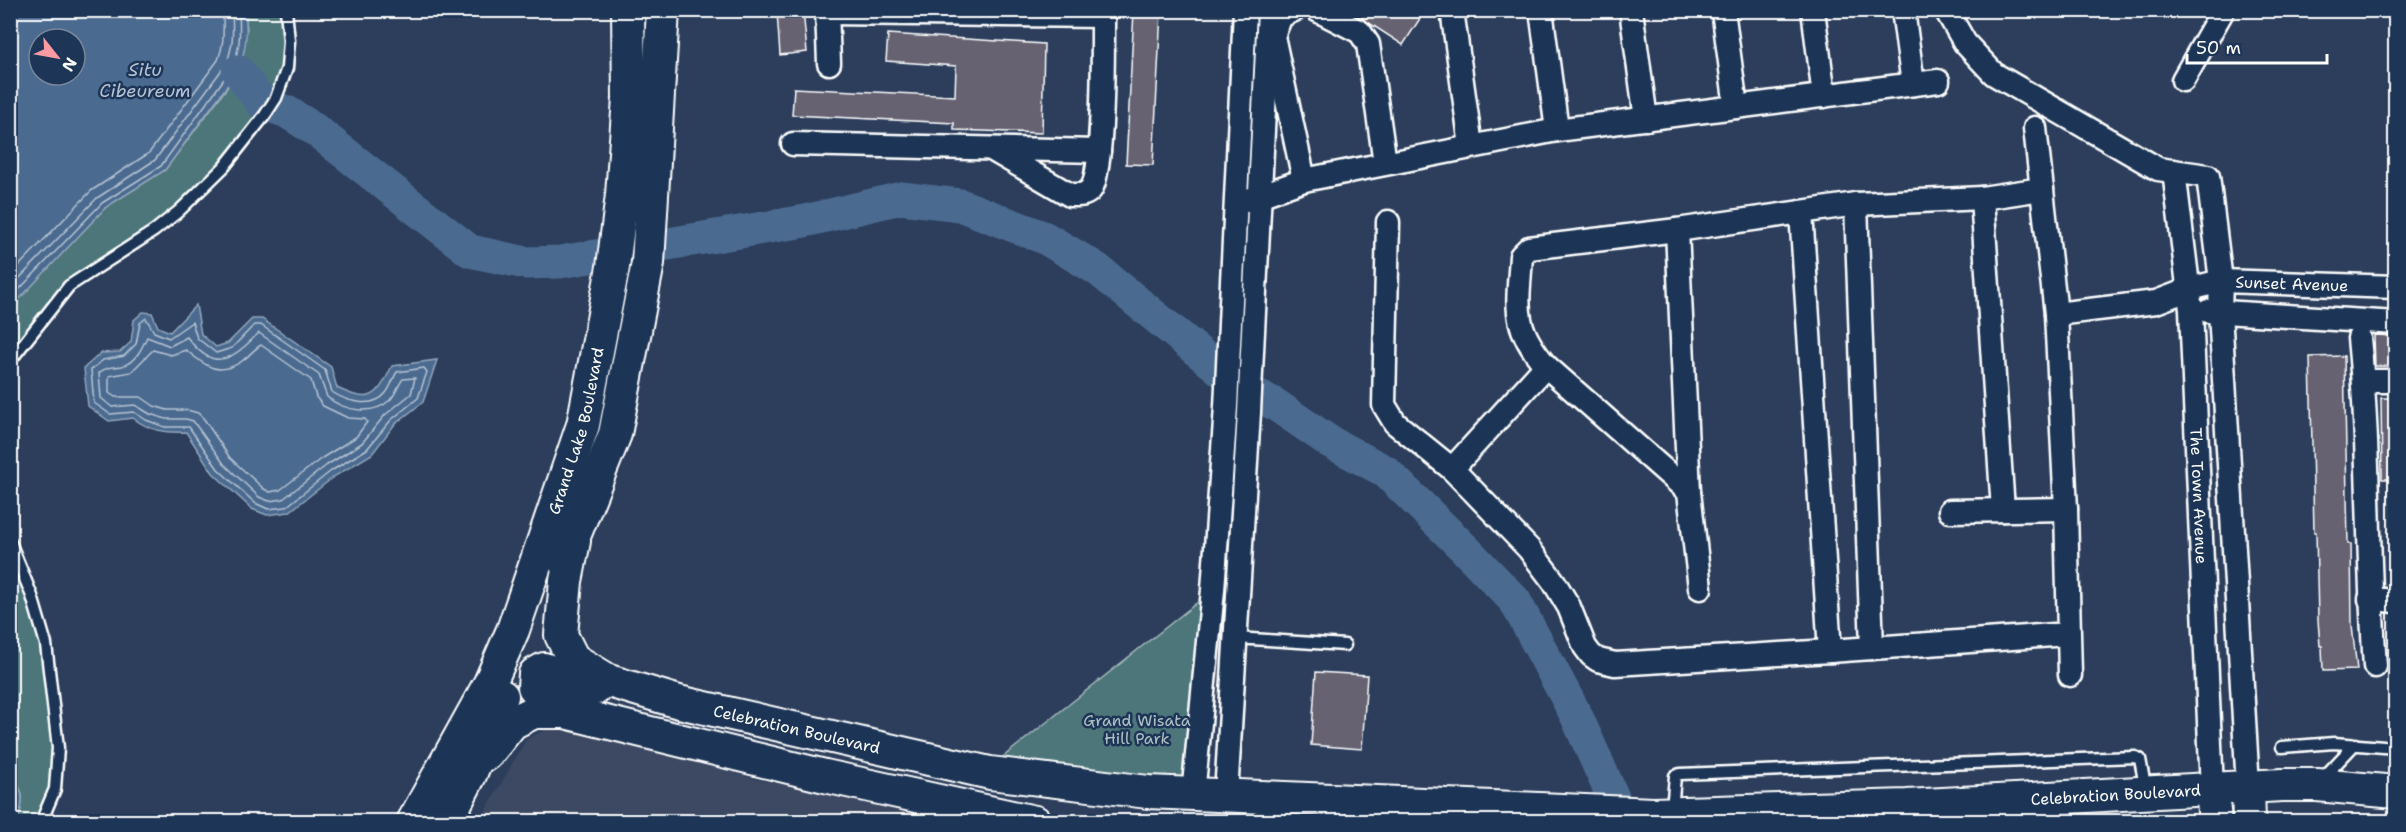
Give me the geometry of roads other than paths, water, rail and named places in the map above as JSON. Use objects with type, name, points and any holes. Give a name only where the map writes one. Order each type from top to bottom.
[{"type":"street","name":"Grand Lake Boulevard","points":[[413,822],[490,683],[513,630],[582,425],[613,267],[622,195],[629,98],[628,10]]},
{"type":"street","name":"Grand Lake Boulevard","points":[[446,822],[470,775],[519,654],[574,541],[615,434],[648,263],[663,10]]},
{"type":"street","points":[[1193,795],[1213,590],[1226,407],[1245,10]]},
{"type":"street","points":[[1226,795],[1249,412],[1269,10]]},
{"type":"street","points":[[1294,10],[1281,16],[1273,36],[1304,180]]},
{"type":"street","points":[[1317,10],[1359,32],[1368,44],[1385,163]]},
{"type":"street","points":[[1452,10],[1471,146]]},
{"type":"street","points":[[1541,10],[1557,130]]},
{"type":"street","points":[[1631,10],[1646,119]]},
{"type":"street","points":[[1723,10],[1736,107]]},
{"type":"street","points":[[1814,10],[1824,96]]},
{"type":"street","points":[[1903,10],[1913,84]]},
{"type":"street","points":[[1946,10],[1965,43],[1994,74],[2158,169],[2174,171]]},
{"type":"street","points":[[2183,80],[2223,10]]},
{"type":"street","points":[[829,63],[827,12],[1103,14],[1100,151],[1094,183],[1090,190],[1083,196],[1070,195],[991,149]]},
{"type":"street","points":[[1237,204],[1304,180],[1557,130],[1938,81]]},
{"type":"street","points":[[2035,128],[2056,314],[2066,509],[2070,675]]},
{"type":"street","points":[[792,144],[1100,151]]},
{"type":"street","name":"The Town Avenue","points":[[2215,822],[2190,300],[2174,171],[2208,176],[2221,281],[2220,312],[2248,787],[2248,822]]},
{"type":"street","points":[[1689,492],[1546,366],[1522,332],[1518,310],[1521,256],[1525,250],[1856,204],[1982,198],[2042,189]]},
{"type":"street","points":[[1982,198],[2003,510]]},
{"type":"street","points":[[1856,204],[1872,648]]},
{"type":"street","points":[[1801,212],[1830,651]]},
{"type":"street","points":[[1388,222],[1384,405],[1395,423],[1452,469],[1529,549],[1554,582],[1569,608],[1585,647],[1598,660],[1615,664],[2068,634]]},
{"type":"street","points":[[1677,230],[1689,492],[1700,588]]},
{"type":"street","name":"Sunset Avenue","points":[[2190,300],[2221,281],[2396,287]]},
{"type":"street","points":[[2056,314],[2190,300]]},
{"type":"street","name":"Sunset Avenue","points":[[2190,300],[2220,312],[2396,323]]},
{"type":"street","points":[[2359,338],[2363,381],[2370,599],[2375,666]]},
{"type":"street","points":[[1452,469],[1546,366]]},
{"type":"street","points":[[2363,381],[2396,381]]},
{"type":"street","points":[[1950,511],[2066,509]]},
{"type":"street","name":"Celebration Boulevard","points":[[574,541],[566,581],[561,635],[573,659],[609,681],[679,702],[990,773],[1148,792],[1193,795],[1611,814],[1907,806],[2317,784],[2396,792]]},
{"type":"street","points":[[2370,599],[2396,601]]},
{"type":"street","points":[[679,702],[663,708],[544,669],[535,674],[534,687],[542,691],[718,740],[767,761]]},
{"type":"street","points":[[470,775],[513,723],[534,712],[565,712],[1035,822]]},
{"type":"lane","points":[[10,361],[69,286],[154,231],[179,211],[224,167],[265,115],[276,98],[286,68],[289,41],[286,10]]},
{"type":"lane","points":[[10,542],[32,596],[46,645],[58,748],[55,789],[41,822]]},
{"type":"lane","points":[[1235,638],[1345,645]]},
{"type":"lane","points":[[2282,747],[2334,743],[2396,748]]},
{"type":"lane","points":[[2317,784],[2355,744]]},
{"type":"water","name":"Situ Cibeureum","points":[[11,10],[245,11],[246,41],[238,71],[165,170],[106,207],[11,308]]},
{"type":"water","points":[[196,305],[201,334],[216,347],[228,343],[252,319],[262,319],[331,367],[337,388],[358,396],[365,397],[377,391],[392,366],[437,360],[423,402],[395,424],[372,454],[335,476],[289,512],[267,515],[252,509],[213,473],[186,432],[158,430],[133,418],[109,421],[88,406],[84,368],[101,353],[120,352],[131,342],[134,320],[143,312],[152,313],[158,327],[170,332]]},
{"type":"water","points":[[10,771],[22,795],[22,806],[17,821],[11,821]]},
{"type":"waterway","points":[[238,71],[262,103],[287,112],[314,129],[470,251],[526,263],[560,262],[805,221],[901,198],[960,205],[1045,238],[1097,269],[1239,385],[1276,405],[1330,442],[1385,471],[1465,549],[1515,601],[1576,715],[1624,822]]},
{"type":"park label","name":"Grand Wisata Hill Park","points":[[1137,729]]}]
